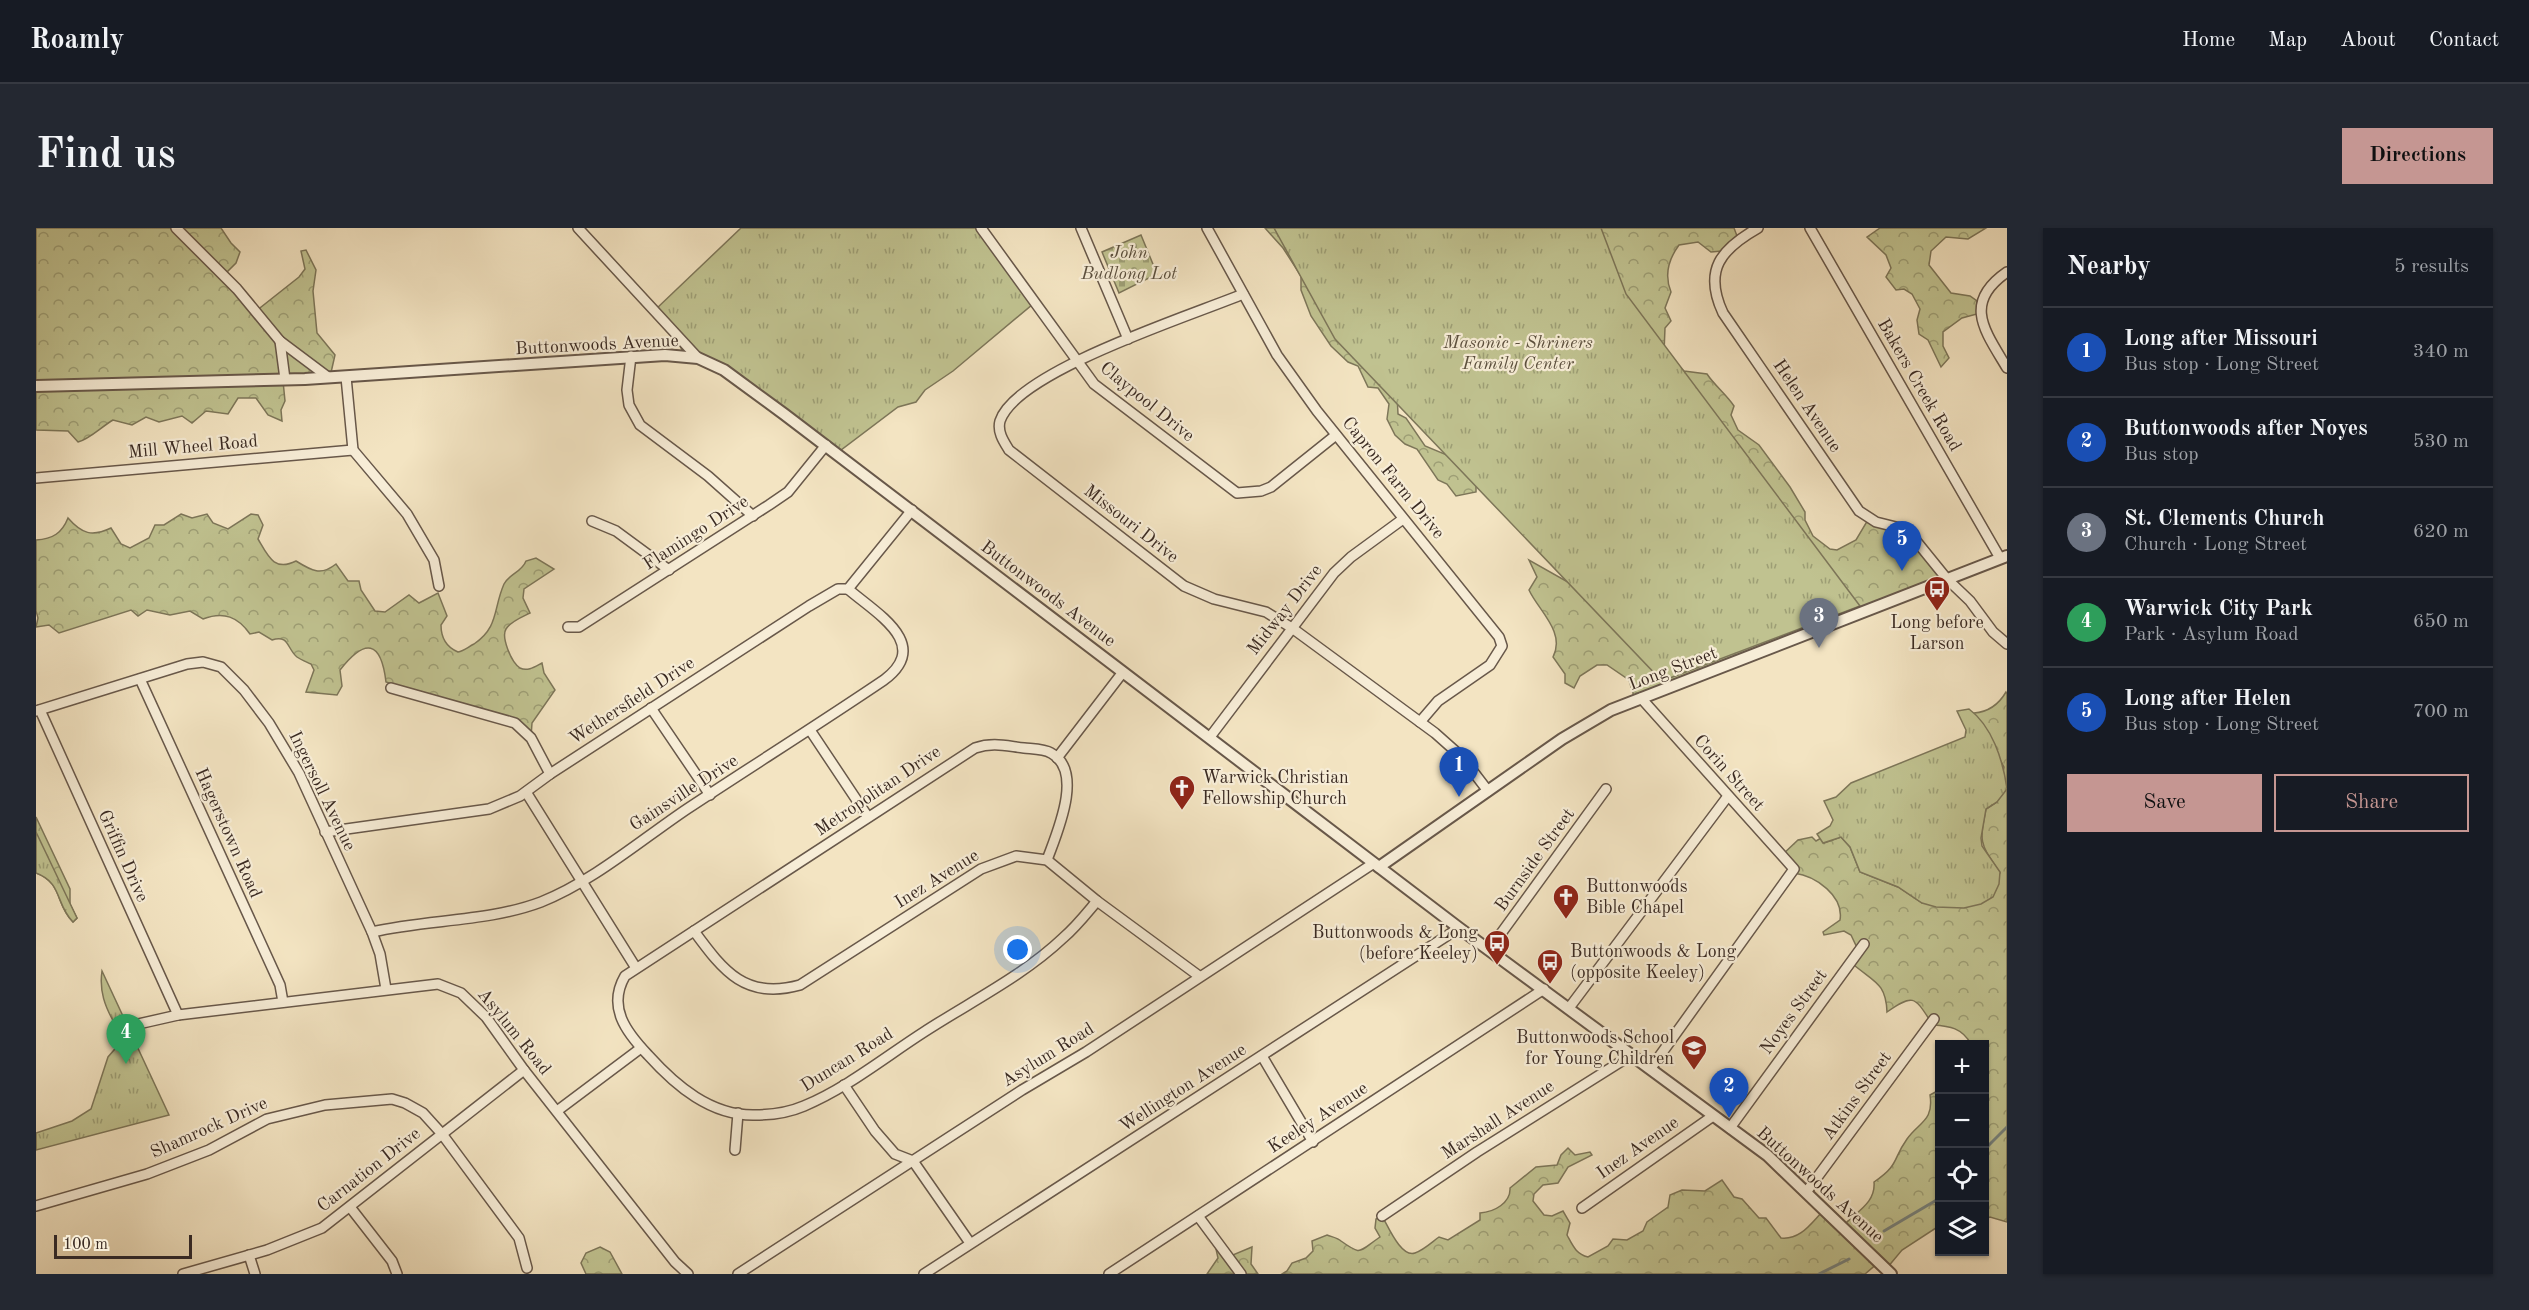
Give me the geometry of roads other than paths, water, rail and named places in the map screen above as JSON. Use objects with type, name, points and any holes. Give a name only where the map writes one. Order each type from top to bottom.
[{"type":"street","points":[[176,228],[237,289],[280,341],[328,378]]},
{"type":"street","points":[[578,228],[698,358]]},
{"type":"street","name":"Claypool Drive","points":[[981,228],[1094,384],[1237,493],[1261,491],[1271,487],[1336,435]]},
{"type":"street","points":[[1081,228],[1128,339]]},
{"type":"street","name":"Capron Farm Drive","points":[[1207,228],[1277,355],[1402,519],[1489,622],[1502,646],[1490,665],[1438,701],[1420,722]]},
{"type":"street","name":"Helen Avenue","points":[[1758,228],[1726,250],[1718,263],[1714,287],[1723,313],[1858,511],[1876,522],[1900,528],[1917,542],[1947,579],[1970,601],[1993,633],[2007,644]]},
{"type":"street","name":"Bakers Creek Road","points":[[1810,228],[2004,557]]},
{"type":"street","points":[[2007,272],[1990,286],[1983,296],[1980,309],[1985,330],[2007,368]]},
{"type":"street","name":"Missouri Drive","points":[[1243,294],[1128,339],[1050,375],[1007,407],[999,423],[1001,436],[1009,450],[1185,586],[1215,599],[1266,612],[1292,628],[1420,722],[1462,757],[1488,791]]},
{"type":"street","points":[[280,341],[285,379]]},
{"type":"street","points":[[631,356],[627,390],[629,405],[640,425],[708,476],[753,516]]},
{"type":"street","name":"Buttonwoods Avenue","points":[[36,386],[328,378],[631,356],[698,358],[724,370],[912,510],[1459,928],[1633,1054],[1767,1155],[1891,1274]]},
{"type":"street","points":[[346,377],[353,450],[407,514],[434,560],[439,586]]},
{"type":"street","name":"Flamingo Drive","points":[[568,627],[579,627],[788,492],[826,445]]},
{"type":"street","name":"Mill Wheel Road","points":[[36,478],[353,450]]},
{"type":"street","points":[[848,589],[912,510]]},
{"type":"street","name":"Midway Drive","points":[[1210,737],[1339,568],[1402,519]]},
{"type":"street","points":[[592,521],[616,531],[669,570]]},
{"type":"street","name":"Long Street","points":[[1377,865],[1562,739],[1611,710],[2004,557]]},
{"type":"street","name":"Wethersfield Drive","points":[[325,832],[489,809],[526,792],[550,774],[809,606],[838,589],[848,589]]},
{"type":"street","name":"Gainsville Drive","points":[[372,932],[519,909],[554,896],[583,880],[896,672],[904,658],[902,640],[848,589]]},
{"type":"street","name":"Ingersoll Avenue","points":[[38,711],[195,662],[217,665],[229,674],[263,714],[288,752],[372,932],[380,954],[386,989]]},
{"type":"street","points":[[1123,672],[1058,758],[1064,771],[1068,800],[1047,860],[1098,902],[1199,976]]},
{"type":"street","name":"Hagerstown Road","points":[[140,679],[280,985],[283,1002]]},
{"type":"street","points":[[391,688],[515,723],[531,738],[550,774]]},
{"type":"street","name":"Corin Street","points":[[1641,698],[1794,869],[1651,1068]]},
{"type":"street","points":[[651,708],[710,795]]},
{"type":"street","name":"Griffin Drive","points":[[38,711],[178,1015]]},
{"type":"street","points":[[810,730],[868,817]]},
{"type":"street","name":"Metropolitan Drive","points":[[636,968],[975,748],[1002,743],[1051,753],[1058,758]]},
{"type":"street","name":"Burnside Street","points":[[1489,950],[1606,789]]},
{"type":"street","points":[[526,792],[636,968]]},
{"type":"street","points":[[1569,1008],[1728,796]]},
{"type":"street","name":"Inez Avenue","points":[[694,931],[727,973],[751,986],[770,991],[784,989],[800,985],[981,869],[1017,856],[1047,860]]},
{"type":"street","name":"Asylum Road","points":[[742,1273],[913,1161],[1086,1052],[1199,976],[1377,865]]},
{"type":"street","name":"Duncan Road","points":[[636,968],[625,976],[618,989],[616,1000],[619,1014],[640,1048],[679,1087],[718,1110],[754,1115],[803,1107],[844,1085],[1048,951],[1098,902]]},
{"type":"street","name":"Wellington Avenue","points":[[924,1274],[1459,928]]},
{"type":"street","name":"Noyes Street","points":[[1730,1128],[1864,944]]},
{"type":"street","name":"Asylum Road","points":[[125,1027],[178,1015],[386,989],[438,984],[460,993],[486,1017],[524,1070],[675,1262],[688,1274]]},
{"type":"street","name":"Keeley Avenue","points":[[1109,1274],[1544,989]]},
{"type":"street","name":"Atkins Street","points":[[1807,1191],[1934,1019]]},
{"type":"street","points":[[557,1111],[640,1048]]},
{"type":"street","name":"Marshall Avenue","points":[[1382,1216],[1477,1152],[1633,1054]]},
{"type":"street","points":[[1262,1056],[1313,1142]]},
{"type":"street","name":"Carnation Drive","points":[[183,1274],[249,1255],[322,1228],[524,1070]]},
{"type":"street","points":[[844,1085],[875,1131],[895,1154],[913,1161],[970,1243]]},
{"type":"street","name":"Shamrock Drive","points":[[36,1206],[147,1174],[209,1150],[267,1119],[325,1105],[392,1099],[423,1113],[442,1134],[519,1238],[526,1268]]},
{"type":"street","points":[[735,1150],[738,1113]]},
{"type":"street","name":"Inez Avenue","points":[[1582,1208],[1713,1116]]},
{"type":"street","points":[[350,1207],[392,1261],[397,1274]]},
{"type":"street","points":[[1198,1216],[1242,1274]]},
{"type":"street","points":[[249,1255],[255,1274]]},
{"type":"waterway","points":[[1986,1148],[2007,1127]]},
{"type":"waterway","points":[[1884,1231],[1935,1201]]},
{"type":"waterway","points":[[1819,1274],[1849,1259]]},
{"type":"place","name":"Long after Helen","points":[[1902,571]]},
{"type":"place","name":"Long before Larson","points":[[1937,612]]},
{"type":"place","name":"St. Clements Church","points":[[1819,648]]},
{"type":"place","name":"Long after Missouri","points":[[1459,797]]},
{"type":"place","name":"Warwick Christian Fellowship Church","points":[[1182,811]]},
{"type":"place","name":"Buttonwoods Bible Chapel","points":[[1566,920]]},
{"type":"place","name":"Buttonwoods & Long (before Keeley)","points":[[1497,966]]},
{"type":"place","name":"Buttonwoods & Long (opposite Keeley)","points":[[1550,985]]},
{"type":"place","name":"Warwick City Park","points":[[126,1064]]},
{"type":"place","name":"Buttonwoods School for Young Children","points":[[1694,1071]]},
{"type":"place","name":"Buttonwoods after Noyes","points":[[1729,1118]]},
{"type":"park label","name":"John Budlong Lot","points":[[1129,264]]},
{"type":"park label","name":"Masonic - Shriners Family Center","points":[[1518,353]]}]
